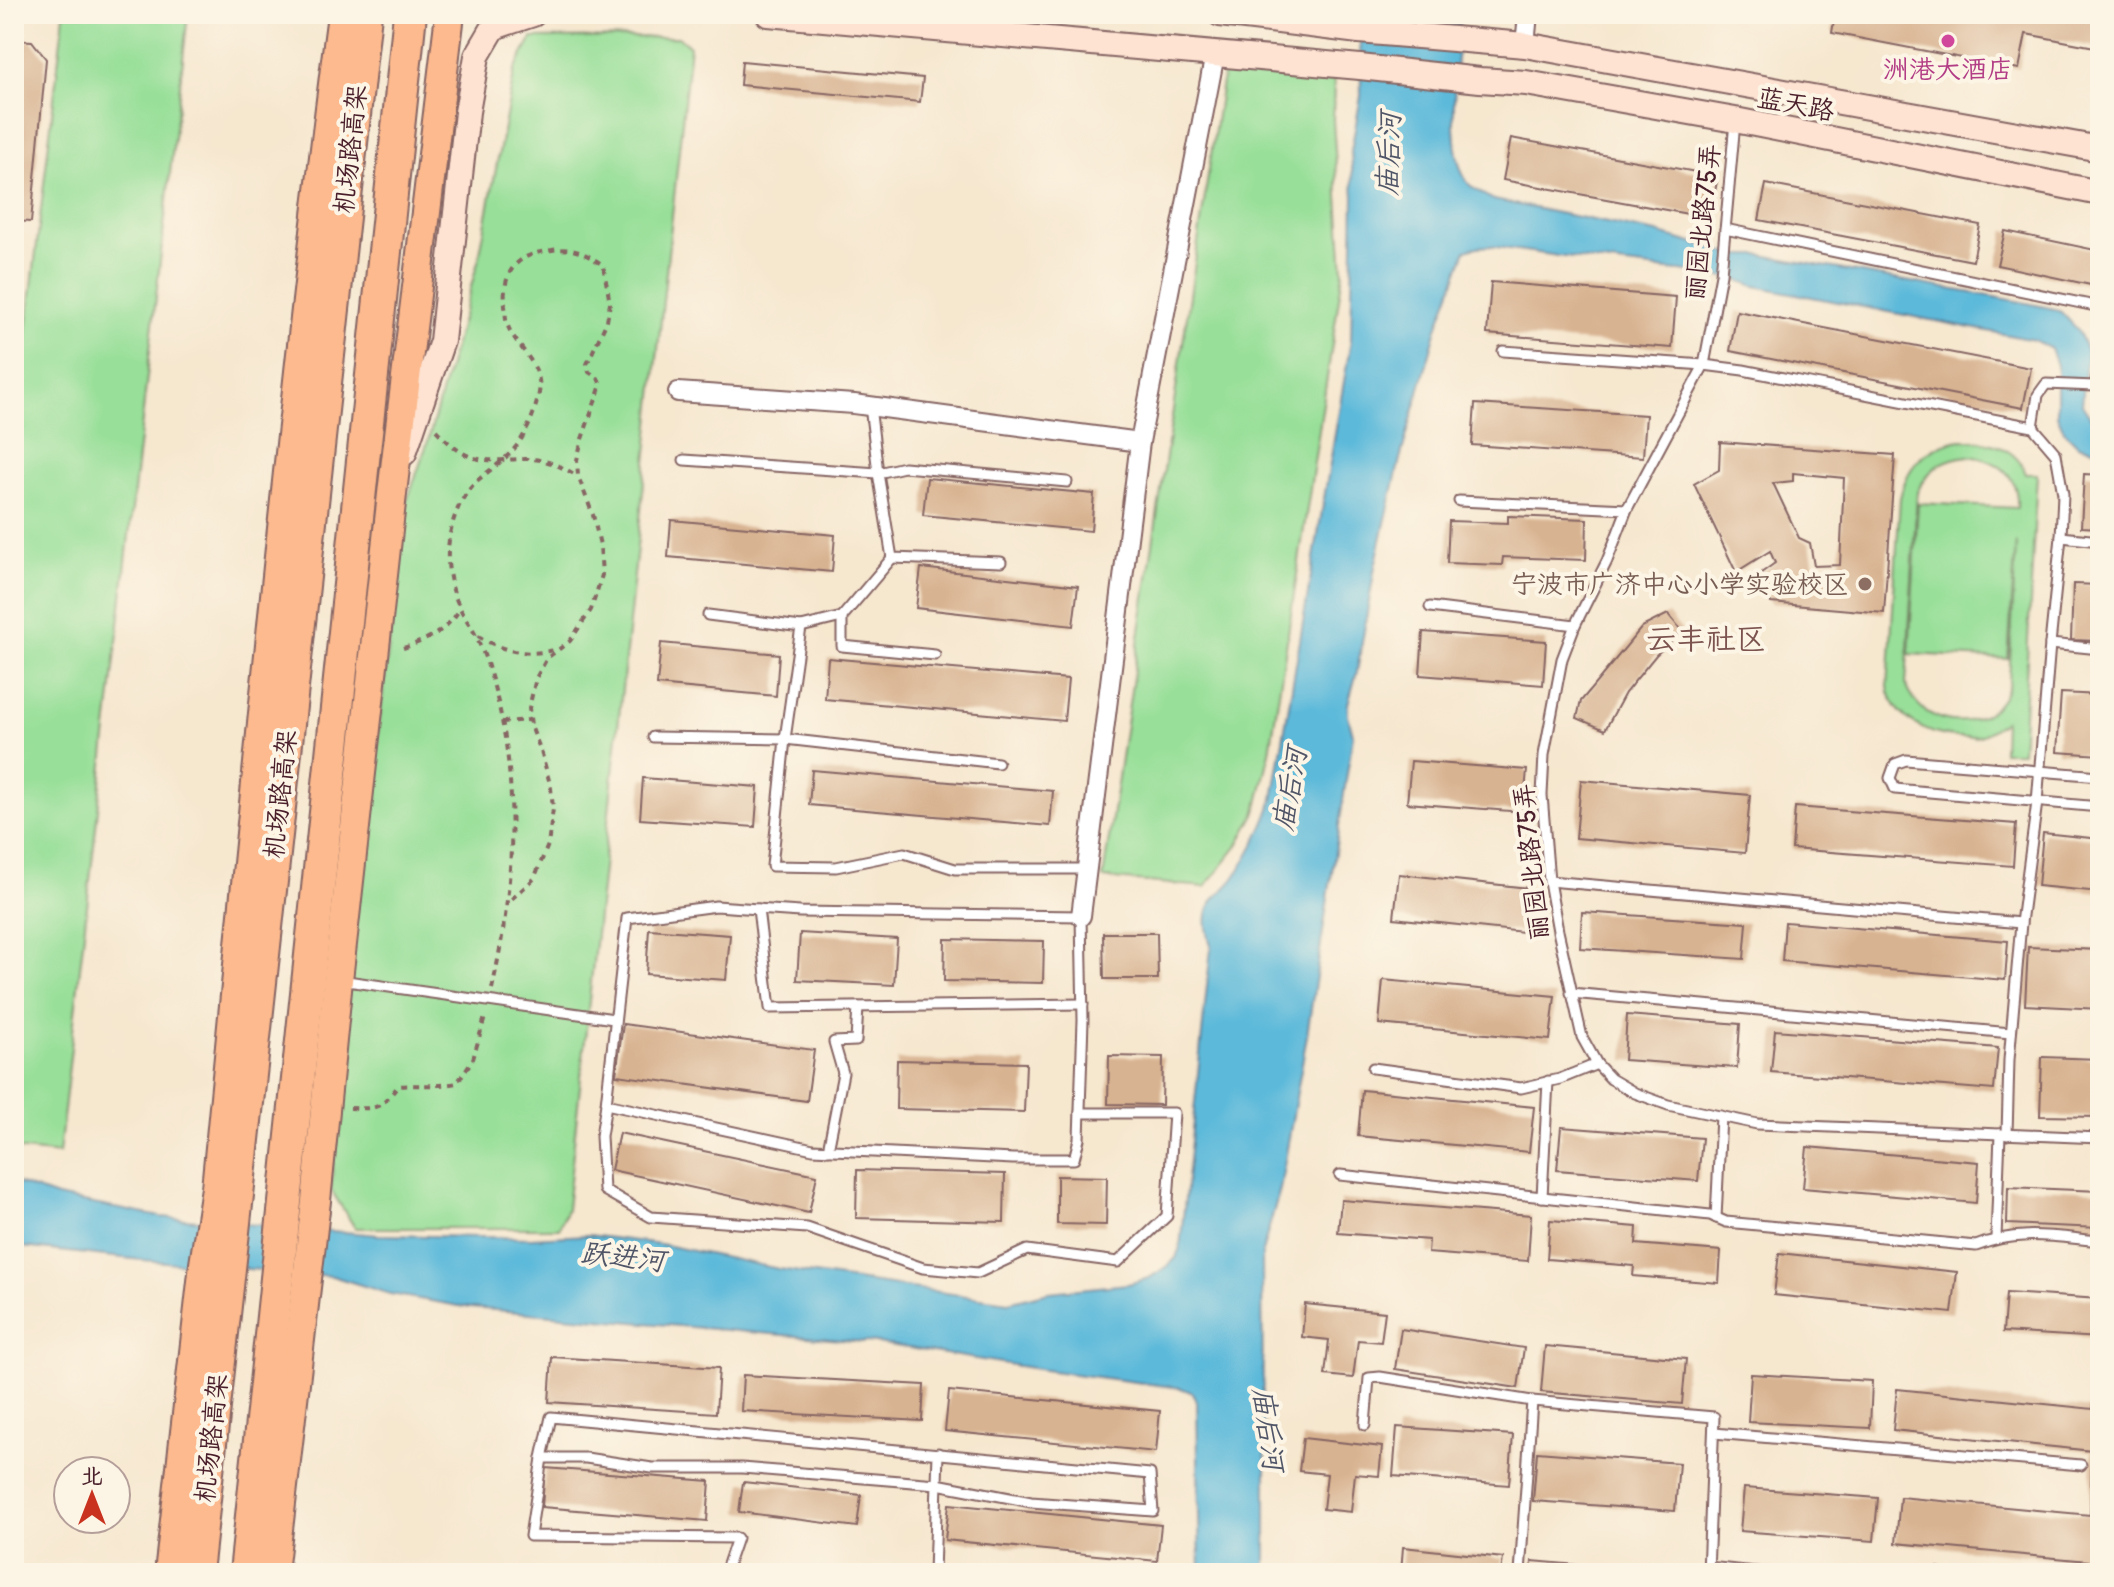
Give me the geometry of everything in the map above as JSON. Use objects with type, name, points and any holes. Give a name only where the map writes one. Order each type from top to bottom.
[{"type":"highway","name":"机场路高架","points":[[196,1573],[365,14]]},
{"type":"highway","name":"机场路高架","points":[[246,1573],[410,14]]},
{"type":"main road","points":[[169,1573],[204,1264],[216,1188],[273,618],[321,174],[342,14]]},
{"type":"main road","points":[[273,1573],[393,485],[450,14]]},
{"type":"street","points":[[393,485],[442,341],[467,112],[477,56],[494,27],[533,14]]},
{"type":"street","name":"蓝天路","points":[[768,14],[1526,83],[1735,120],[2100,193]]},
{"type":"street","name":"蓝天路","points":[[1220,14],[1359,31],[1525,45],[2100,149]]},
{"type":"street","points":[[1525,45],[1528,14]]},
{"type":"street","points":[[1081,916],[1140,442],[1215,54]]},
{"type":"street","points":[[678,392],[870,406],[1140,442]]},
{"type":"lane","name":"丽园北路75弄","points":[[1735,120],[1721,274],[1704,365],[1627,509],[1607,561],[1575,625],[1562,659],[1544,755],[1542,795],[1549,881],[1582,1037],[1597,1064],[1611,1079],[1635,1093],[1668,1105],[1757,1124],[2100,1138]]},
{"type":"lane","points":[[1725,229],[2100,307]]},
{"type":"lane","points":[[1503,351],[1704,365],[1758,373],[2033,427],[2056,454],[2063,494],[2061,537],[2037,802],[2021,923],[1996,1238]]},
{"type":"lane","points":[[2033,427],[2038,395],[2046,384],[2095,386],[2100,363]]},
{"type":"lane","points":[[708,615],[801,627],[842,617],[892,558],[870,406]]},
{"type":"lane","points":[[684,460],[878,473],[904,467],[1067,482]]},
{"type":"lane","points":[[1459,501],[1627,509]]},
{"type":"lane","points":[[2061,537],[2100,541]]},
{"type":"lane","points":[[892,558],[1001,562]]},
{"type":"lane","points":[[1430,607],[1575,625]]},
{"type":"lane","points":[[842,617],[842,646],[935,655]]},
{"type":"lane","points":[[801,627],[772,866],[836,867],[904,853],[955,869],[1086,869]]},
{"type":"lane","points":[[2050,644],[2100,649]]},
{"type":"lane","points":[[653,737],[785,739],[998,763]]},
{"type":"lane","points":[[2100,776],[1906,760],[1895,764],[1890,778],[1895,789],[2100,807]]},
{"type":"lane","points":[[1549,881],[2021,923]]},
{"type":"lane","points":[[606,1104],[813,1149],[1074,1159],[1080,1113],[1083,1004],[1081,916],[800,912],[716,906],[627,918],[601,1136],[604,1190],[651,1217],[807,1228],[923,1268],[978,1273],[1027,1250],[1118,1262],[1167,1216],[1174,1113],[1080,1113]]},
{"type":"lane","points":[[758,909],[770,1008],[1083,1004]]},
{"type":"lane","points":[[338,980],[614,1019]]},
{"type":"lane","points":[[1571,993],[2011,1033]]},
{"type":"lane","points":[[828,1150],[843,1073],[834,1042],[856,1041],[858,1007]]},
{"type":"lane","points":[[1373,1068],[1521,1088],[1597,1064]]},
{"type":"lane","points":[[1542,1197],[1548,1081]]},
{"type":"lane","points":[[1716,1218],[1721,1116]]},
{"type":"lane","points":[[1340,1175],[1710,1215],[1726,1222],[1976,1246],[1996,1238],[2024,1235],[2100,1241]]},
{"type":"lane","points":[[1365,1425],[1369,1378],[1380,1377],[1532,1401],[1714,1417],[1708,1570],[1765,1573]]},
{"type":"lane","points":[[1520,1573],[1532,1401]]},
{"type":"lane","points":[[542,1458],[586,1458],[652,1468],[742,1468],[937,1484],[1031,1502],[1153,1511],[1150,1474],[551,1417],[542,1458],[530,1536],[737,1538],[725,1573]]},
{"type":"lane","points":[[1714,1433],[2081,1465]]},
{"type":"lane","points":[[934,1573],[938,1453]]},
{"type":"lane","points":[[1101,1573],[1140,1573]]},
{"type":"lane","points":[[1897,1573],[1939,1573]]},
{"type":"path","points":[[350,1108],[374,1109],[386,1101],[398,1086],[457,1083],[473,1059],[489,1001],[507,903],[512,848],[510,788],[502,722],[490,672],[449,578],[448,550],[459,505],[475,483],[504,460],[519,443],[531,422],[540,390],[536,367],[517,344],[507,322],[504,290],[508,273],[523,258],[569,248],[603,265],[610,303],[607,321],[587,364],[589,372],[598,378],[601,385],[577,460],[578,476],[593,515],[600,545],[602,575],[591,610],[570,641],[547,658],[536,678],[529,708],[530,720],[551,788],[553,809],[548,845],[534,879],[507,903]]},
{"type":"path","points":[[435,428],[453,448],[473,458],[525,458],[554,463],[578,476]]},
{"type":"path","points":[[403,648],[428,640],[451,623],[460,609]]},
{"type":"path","points":[[476,635],[511,652],[530,654],[561,648]]},
{"type":"path","points":[[502,722],[530,720]]},
{"type":"green space","points":[[64,14],[188,14],[59,1154],[14,1149],[14,439]]},
{"type":"green space","points":[[678,37],[690,46],[567,1209],[559,1228],[355,1228],[331,1190],[350,965],[406,504],[428,441],[479,258],[515,69],[532,38]]},
{"type":"green space","points":[[1226,55],[1334,81],[1333,120],[1343,272],[1270,752],[1256,812],[1237,847],[1205,887],[1103,878]]},
{"type":"green space","points":[[1971,440],[2000,447],[2016,457],[2026,474],[2037,474],[2022,752],[2003,752],[2004,721],[1988,732],[1972,737],[1945,736],[1923,728],[1897,708],[1888,687],[1903,486],[1920,458],[1949,443]],"holes":[[[1969,456],[1998,466],[2011,478],[2017,508],[1918,503],[1909,654],[2008,659],[2016,542],[2009,683],[2001,700],[1989,712],[1974,719],[1958,721],[1942,719],[1927,712],[1914,700],[1906,684],[1917,492],[1931,471],[1944,462]]]},
{"type":"water","points":[[1360,14],[1461,14],[1454,102],[1456,148],[1460,168],[1468,183],[1494,200],[1657,233],[1734,255],[1762,255],[2059,310],[2078,330],[2087,351],[2082,404],[2094,422],[2100,425],[2100,451],[2078,445],[2064,431],[2057,415],[2057,365],[2051,349],[2034,340],[1755,286],[1716,275],[1490,246],[1466,250],[1437,328],[1400,459],[1375,566],[1357,672],[1348,704],[1353,735],[1307,1035],[1280,1189],[1262,1252],[1266,1573],[1200,1573],[1197,1402],[1191,1392],[1181,1388],[877,1343],[471,1308],[390,1294],[332,1276],[14,1246],[14,1182],[57,1197],[161,1217],[379,1235],[531,1238],[588,1235],[660,1244],[779,1269],[1008,1302],[1049,1292],[1128,1284],[1149,1278],[1168,1266],[1176,1258],[1180,1247],[1211,947],[1207,916],[1213,901],[1235,877],[1252,849],[1273,799],[1351,340],[1354,197],[1351,151],[1361,96]]},
{"type":"building","name":"洲港大酒店","points":[[1835,14],[2100,14],[2100,48],[2026,34],[2019,69],[1832,33]]},
{"type":"building","points":[[14,40],[32,41],[46,59],[31,222],[14,221]]},
{"type":"building","points":[[742,61],[923,78],[920,102],[740,85]]},
{"type":"building","points":[[1511,138],[1718,176],[1710,218],[1503,180]]},
{"type":"building","points":[[1766,184],[1980,225],[1973,261],[1759,220]]},
{"type":"building","points":[[2005,231],[2100,251],[2100,287],[1997,265]]},
{"type":"building","points":[[1491,282],[1676,297],[1672,348],[1487,334]]},
{"type":"building","points":[[1737,311],[2031,368],[2023,408],[1730,351]]},
{"type":"building","points":[[1475,404],[1646,415],[1643,457],[1472,445]]},
{"type":"building","points":[[1720,442],[1895,455],[1884,613],[1771,603],[1757,576],[1775,563],[1770,551],[1736,572],[1694,484],[1719,470]],"holes":[[[1793,473],[1844,478],[1840,565],[1814,566],[1810,543],[1799,538],[1773,483],[1793,481]]]},
{"type":"building","points":[[2084,474],[2100,475],[2100,528],[2081,527]]},
{"type":"building","points":[[927,478],[1094,494],[1091,531],[923,515]]},
{"type":"building","points":[[1508,516],[1587,519],[1586,560],[1503,557],[1502,565],[1447,563],[1449,521],[1508,523]]},
{"type":"building","points":[[671,520],[835,535],[832,572],[668,557]]},
{"type":"building","points":[[921,568],[1078,586],[1073,626],[916,608]]},
{"type":"building","points":[[2073,584],[2100,585],[2100,641],[2071,640]]},
{"type":"building","points":[[1668,614],[1682,631],[1656,655],[1625,693],[1605,730],[1577,718],[1581,701],[1642,627]]},
{"type":"building","points":[[1423,632],[1546,641],[1543,685],[1420,675]]},
{"type":"building","points":[[661,643],[779,654],[776,696],[657,685]]},
{"type":"building","points":[[828,658],[1068,679],[1064,721],[825,699]]},
{"type":"building","points":[[2061,693],[2100,695],[2100,755],[2057,752]]},
{"type":"building","points":[[1411,761],[1527,770],[1523,812],[1407,803]]},
{"type":"building","points":[[812,770],[1053,791],[1050,826],[809,805]]},
{"type":"building","points":[[643,778],[758,787],[755,827],[640,819]]},
{"type":"building","points":[[1581,780],[1750,795],[1745,853],[1576,838]]},
{"type":"building","points":[[1795,807],[2016,824],[2013,866],[1792,849]]},
{"type":"building","points":[[2043,833],[2100,839],[2100,892],[2038,886]]},
{"type":"building","points":[[1399,874],[1528,888],[1523,932],[1394,918]]},
{"type":"building","points":[[1582,912],[1747,923],[1744,959],[1580,948]]},
{"type":"building","points":[[1785,922],[2008,941],[2005,980],[1782,961]]},
{"type":"building","points":[[649,929],[730,935],[726,980],[646,974]]},
{"type":"building","points":[[800,933],[897,939],[894,985],[797,980]]},
{"type":"building","points":[[1103,933],[1157,933],[1158,979],[1104,979]]},
{"type":"building","points":[[945,939],[1044,941],[1043,983],[944,981]]},
{"type":"building","points":[[2028,947],[2100,950],[2100,1009],[2025,1005]]},
{"type":"building","points":[[1383,980],[1555,996],[1550,1040],[1379,1024]]},
{"type":"building","points":[[1627,1015],[1740,1024],[1737,1068],[1624,1060]]},
{"type":"building","points":[[623,1024],[814,1050],[807,1101],[616,1075]]},
{"type":"building","points":[[1775,1030],[1998,1048],[1994,1090],[1771,1072]]},
{"type":"building","points":[[1109,1056],[1163,1057],[1162,1105],[1108,1104]]},
{"type":"building","points":[[2042,1057],[2100,1059],[2100,1117],[2040,1116]]},
{"type":"building","points":[[897,1060],[1026,1063],[1024,1112],[896,1109]]},
{"type":"building","points":[[1362,1090],[1534,1107],[1529,1152],[1358,1136]]},
{"type":"building","points":[[1561,1127],[1702,1138],[1698,1181],[1557,1170]]},
{"type":"building","points":[[619,1133],[817,1175],[809,1213],[611,1170]]},
{"type":"building","points":[[1807,1147],[1979,1162],[1976,1203],[1803,1188]]},
{"type":"building","points":[[857,1170],[1005,1174],[1004,1222],[856,1218]]},
{"type":"building","points":[[1057,1176],[1107,1177],[1106,1225],[1057,1224]]},
{"type":"building","points":[[2008,1187],[2100,1191],[2100,1228],[2007,1224]]},
{"type":"building","points":[[1341,1200],[1531,1215],[1528,1261],[1428,1253],[1429,1240],[1338,1233]]},
{"type":"building","points":[[1550,1220],[1637,1227],[1636,1244],[1721,1251],[1719,1283],[1633,1276],[1634,1266],[1547,1259]]},
{"type":"building","points":[[1779,1253],[1957,1272],[1952,1313],[1774,1295]]},
{"type":"building","points":[[2006,1293],[2100,1299],[2100,1338],[2003,1332]]},
{"type":"building","points":[[1305,1304],[1385,1312],[1381,1342],[1358,1340],[1353,1378],[1325,1375],[1329,1340],[1302,1337]]},
{"type":"building","points":[[1401,1329],[1524,1348],[1518,1388],[1395,1369]]},
{"type":"building","points":[[1545,1346],[1686,1359],[1682,1404],[1541,1392]]},
{"type":"building","points":[[552,1357],[719,1368],[716,1413],[549,1402]]},
{"type":"building","points":[[1751,1374],[1872,1381],[1870,1428],[1748,1422]]},
{"type":"building","points":[[743,1375],[924,1385],[922,1421],[741,1411]]},
{"type":"building","points":[[1897,1389],[2093,1409],[2094,1403],[2100,1403],[2100,1573],[2088,1573],[2088,1561],[1896,1543],[1900,1497],[2090,1515],[2092,1451],[1893,1430]]},
{"type":"building","points":[[949,1391],[1160,1411],[1156,1452],[945,1431]]},
{"type":"building","points":[[1397,1427],[1513,1435],[1509,1485],[1393,1476]]},
{"type":"building","points":[[1303,1438],[1382,1447],[1379,1476],[1355,1474],[1351,1512],[1323,1509],[1327,1474],[1299,1471]]},
{"type":"building","points":[[1537,1452],[1679,1463],[1675,1511],[1533,1501]]},
{"type":"building","points":[[545,1468],[710,1481],[707,1521],[542,1507]]},
{"type":"building","points":[[743,1482],[861,1495],[857,1527],[739,1512]]},
{"type":"building","points":[[1744,1488],[1878,1498],[1874,1541],[1740,1531]]},
{"type":"building","points":[[949,1504],[1161,1525],[1157,1561],[945,1540]]},
{"type":"building","points":[[1403,1547],[1503,1558],[1501,1573],[1401,1573]]},
{"type":"building","points":[[1532,1561],[1648,1571],[1531,1573]]},
{"type":"place","name":"洲港大酒店","points":[[1948,41]]},
{"type":"place","name":"宁波市广济中心小学实验校区","points":[[1865,584]]},
{"type":"district","name":"云丰社区","points":[[1706,639]]},
{"type":"water label","name":"庙后河","points":[[1388,154]]},
{"type":"water label","name":"庙后河","points":[[1289,789]]},
{"type":"water label","name":"跃进河","points":[[623,1256]]},
{"type":"water label","name":"庙后河","points":[[1269,1429]]}]
